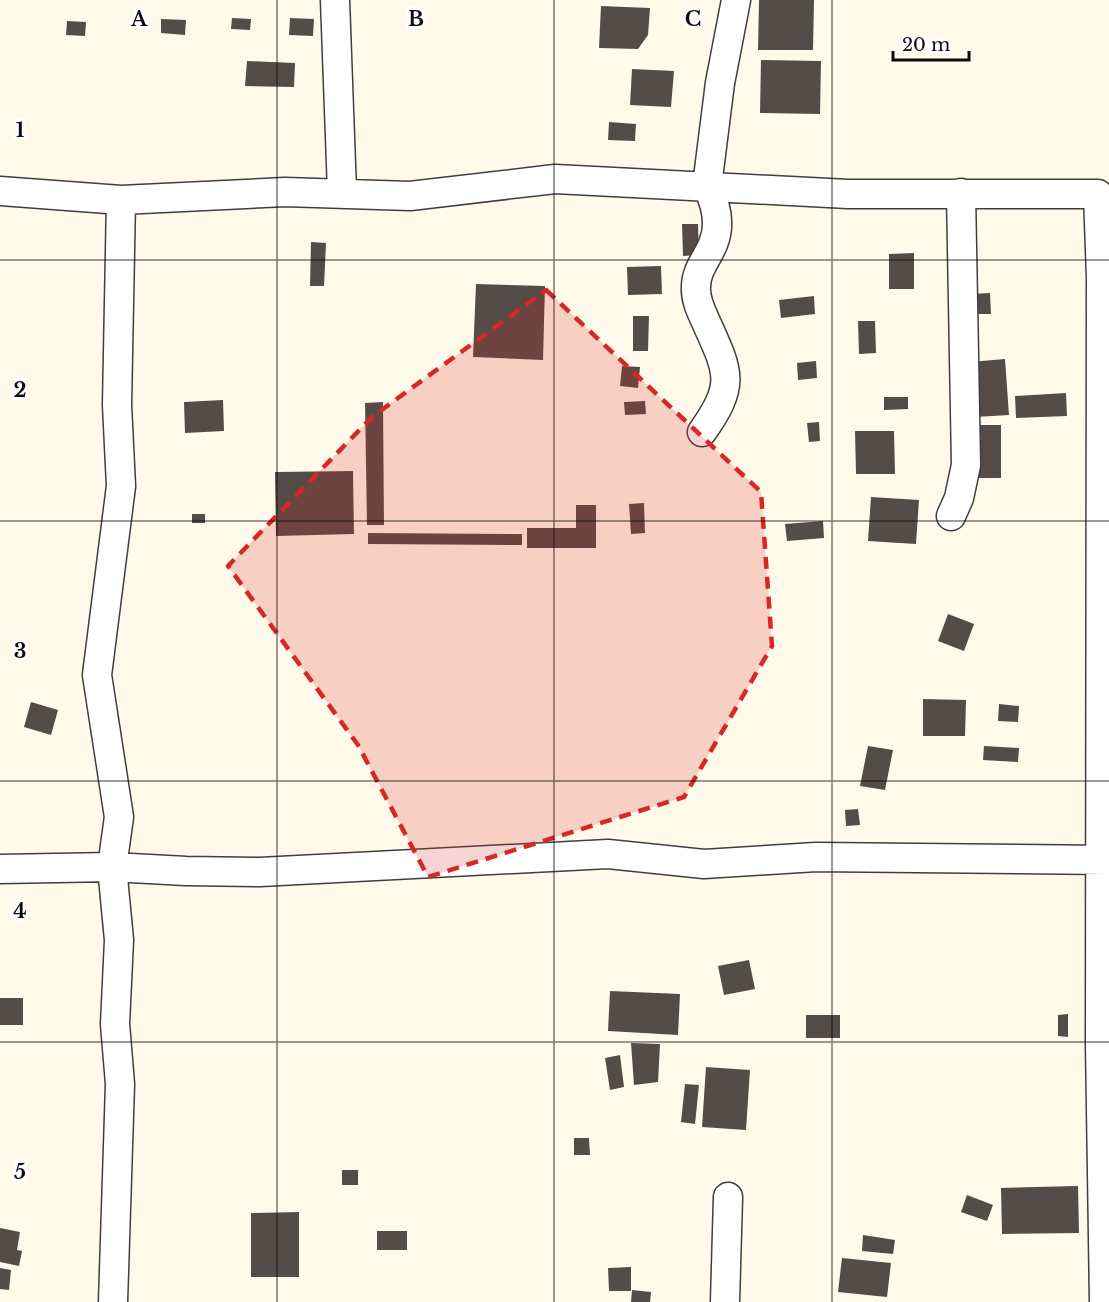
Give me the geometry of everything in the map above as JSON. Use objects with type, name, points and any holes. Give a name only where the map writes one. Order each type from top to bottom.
[{"type":"street","points":[[335,0],[342,192]]},
{"type":"street","points":[[702,432],[718,410],[725,386],[724,362],[700,308],[696,286],[699,269],[714,243],[717,229],[713,198],[707,186],[720,83],[736,0]]},
{"type":"street","points":[[0,191],[121,200],[285,192],[342,192],[411,196],[555,179],[848,194],[1103,193],[1101,278],[1105,860],[1100,1044],[1104,1302]]},
{"type":"street","points":[[951,516],[959,498],[966,465],[960,193]]},
{"type":"street","points":[[113,1302],[120,1084],[115,1024],[119,939],[112,867],[119,817],[97,675],[122,486],[117,405],[121,200]]},
{"type":"street","points":[[0,869],[112,867],[260,872],[608,854],[704,864],[816,857],[1105,860]]},
{"type":"street","points":[[724,1302],[728,1197]]},
{"type":"highlighted area","points":[[546,290],[761,492],[772,646],[684,797],[428,877],[358,745],[228,566],[372,417]]},
{"type":"building","points":[[759,0],[814,0],[813,50],[758,50]]},
{"type":"building","points":[[601,6],[650,8],[648,35],[638,49],[599,48]]},
{"type":"building","points":[[232,18],[251,19],[250,30],[231,29]]},
{"type":"building","points":[[290,18],[314,19],[313,36],[289,35]]},
{"type":"building","points":[[161,19],[186,20],[185,35],[161,33]]},
{"type":"building","points":[[67,21],[86,22],[85,36],[66,35]]},
{"type":"building","points":[[761,60],[821,61],[820,114],[760,113]]},
{"type":"building","points":[[247,61],[295,63],[294,87],[245,86]]},
{"type":"building","points":[[632,69],[674,71],[671,107],[630,105]]},
{"type":"building","points":[[609,122],[636,124],[635,141],[608,140]]},
{"type":"building","points":[[682,224],[698,224],[699,255],[683,256]]},
{"type":"building","points":[[311,242],[326,243],[324,286],[310,286]]},
{"type":"building","points":[[914,253],[914,289],[889,289],[889,254]]},
{"type":"building","points":[[661,266],[662,294],[628,295],[627,267]]},
{"type":"building","points":[[476,284],[545,286],[543,360],[473,357]]},
{"type":"building","points":[[990,293],[991,314],[972,314],[971,294]]},
{"type":"building","points":[[814,296],[815,314],[781,318],[779,300]]},
{"type":"building","points":[[633,316],[649,316],[648,351],[633,351]]},
{"type":"building","points":[[858,321],[875,321],[876,353],[859,354]]},
{"type":"building","points":[[1005,359],[1009,415],[975,417],[970,362]]},
{"type":"building","points":[[816,361],[817,378],[798,380],[797,363]]},
{"type":"building","points":[[622,366],[640,367],[638,388],[620,386]]},
{"type":"building","points":[[1066,393],[1067,416],[1016,418],[1015,396]]},
{"type":"building","points":[[884,397],[908,397],[908,409],[884,410]]},
{"type":"building","points":[[223,400],[224,431],[185,433],[184,402]]},
{"type":"building","points":[[645,401],[646,414],[625,415],[624,402]]},
{"type":"building","points":[[383,402],[384,525],[367,525],[365,403]]},
{"type":"building","points":[[819,422],[820,441],[809,442],[807,423]]},
{"type":"building","points":[[970,425],[1001,425],[1001,478],[970,478]]},
{"type":"building","points":[[855,431],[894,431],[895,474],[856,474]]},
{"type":"building","points":[[353,471],[354,534],[276,536],[275,472]]},
{"type":"building","points":[[871,497],[919,500],[916,544],[868,541]]},
{"type":"building","points":[[644,503],[645,533],[631,534],[629,504]]},
{"type":"building","points":[[576,505],[596,505],[596,548],[527,548],[527,528],[576,528]]},
{"type":"building","points":[[192,514],[205,514],[205,523],[192,523]]},
{"type":"building","points":[[823,521],[824,538],[787,541],[785,524]]},
{"type":"building","points":[[368,533],[522,534],[522,545],[368,544]]},
{"type":"building","points":[[948,614],[974,624],[964,651],[938,641]]},
{"type":"building","points":[[923,699],[966,700],[965,736],[923,736]]},
{"type":"building","points":[[31,702],[58,710],[51,735],[24,727]]},
{"type":"building","points":[[999,704],[1019,706],[1018,722],[998,721]]},
{"type":"building","points":[[868,746],[893,750],[885,790],[860,786]]},
{"type":"building","points":[[984,746],[1019,748],[1018,762],[983,760]]},
{"type":"building","points":[[858,809],[860,825],[846,826],[845,810]]},
{"type":"building","points":[[749,960],[755,989],[724,995],[718,966]]},
{"type":"building","points":[[610,991],[680,994],[678,1035],[608,1031]]},
{"type":"building","points":[[0,998],[23,998],[23,1025],[0,1025]]},
{"type":"building","points":[[1068,1014],[1068,1037],[1058,1036],[1058,1015]]},
{"type":"building","points":[[806,1015],[840,1015],[840,1038],[806,1038]]},
{"type":"building","points":[[631,1043],[660,1044],[658,1082],[634,1085]]},
{"type":"building","points":[[620,1055],[624,1087],[610,1090],[605,1058]]},
{"type":"building","points":[[706,1067],[750,1070],[746,1130],[702,1127]]},
{"type":"building","points":[[685,1084],[699,1085],[695,1124],[681,1122]]},
{"type":"building","points":[[574,1138],[589,1138],[590,1155],[574,1155]]},
{"type":"building","points":[[342,1170],[358,1170],[358,1185],[342,1185]]},
{"type":"building","points":[[1078,1186],[1079,1233],[1002,1234],[1001,1188]]},
{"type":"building","points":[[967,1195],[993,1205],[987,1221],[961,1212]]},
{"type":"building","points":[[299,1212],[299,1277],[251,1277],[251,1213]]},
{"type":"building","points":[[0,1228],[20,1232],[17,1250],[22,1251],[19,1266],[0,1262]]},
{"type":"building","points":[[377,1231],[407,1231],[407,1250],[377,1250]]},
{"type":"building","points":[[863,1235],[895,1240],[893,1254],[862,1251]]},
{"type":"building","points":[[842,1258],[891,1263],[887,1297],[838,1292]]},
{"type":"building","points":[[631,1267],[631,1291],[609,1291],[608,1268]]},
{"type":"building","points":[[0,1268],[11,1270],[9,1290],[0,1289]]},
{"type":"building","points":[[632,1290],[651,1292],[650,1302],[631,1302]]}]
